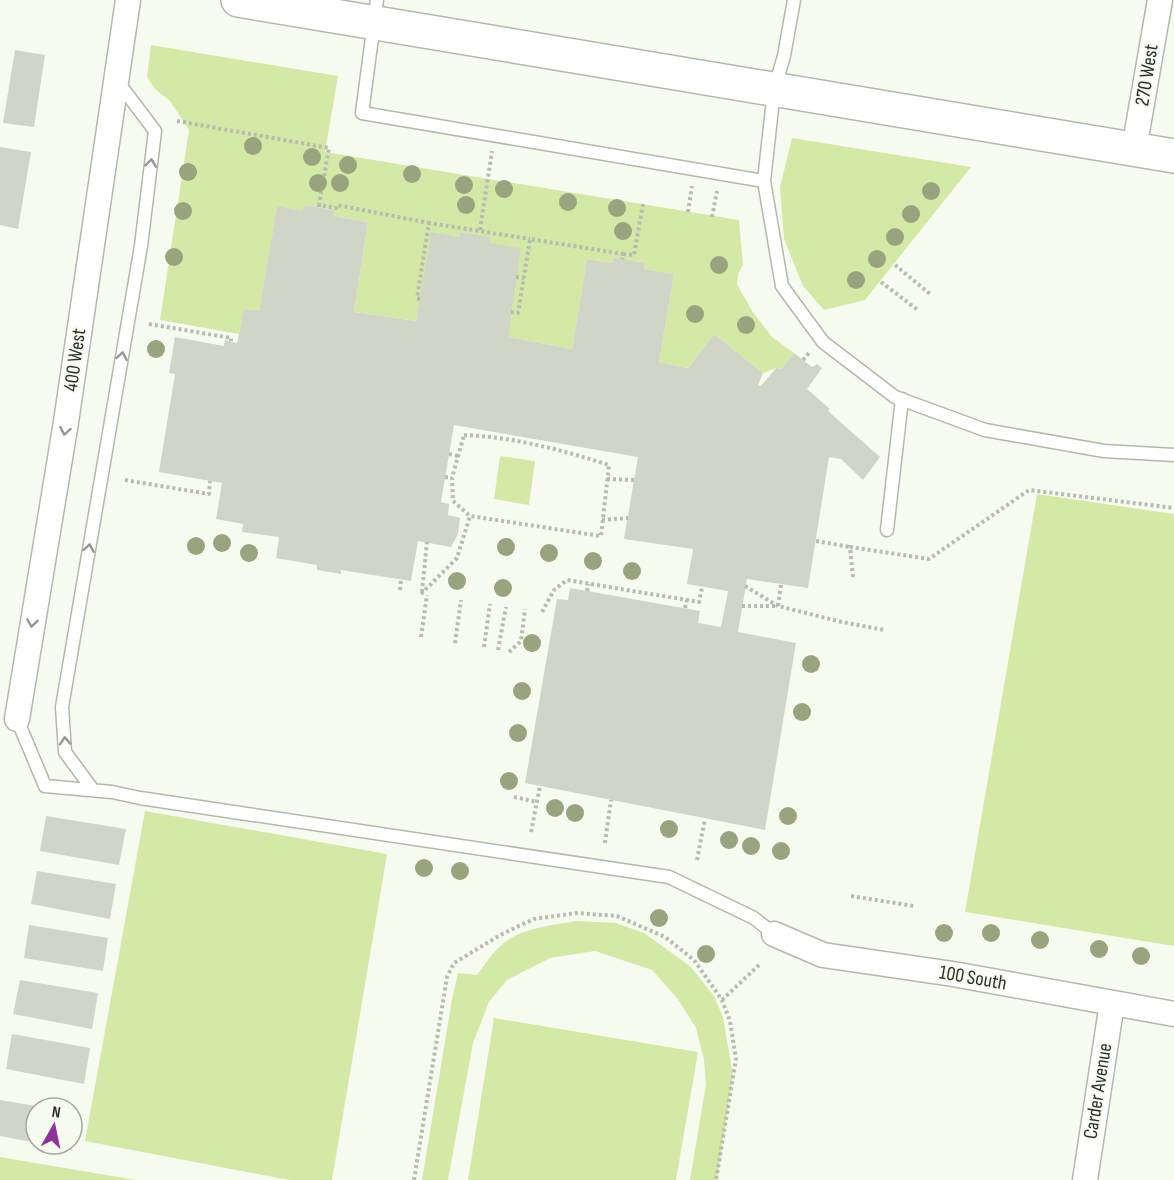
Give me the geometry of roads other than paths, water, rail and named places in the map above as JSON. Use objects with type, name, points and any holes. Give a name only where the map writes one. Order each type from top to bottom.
[{"type":"street","name":"400 West","points":[[17,719],[77,353],[128,0]]},
{"type":"street","points":[[238,0],[376,12],[774,90],[1174,156]]},
{"type":"street","name":"270 West","points":[[1134,149],[1160,0]]},
{"type":"street","name":"100 South","points":[[774,934],[823,955],[943,973],[1174,1014]]},
{"type":"street","name":"Carder Avenue","points":[[1085,1180],[1112,1003]]},
{"type":"lane","points":[[794,0],[784,56],[774,90],[765,181],[782,286],[823,342],[895,397],[985,430],[1104,450],[1174,455]]},
{"type":"lane","points":[[376,12],[362,113],[765,181]]},
{"type":"lane","points":[[93,790],[65,752],[63,707],[141,246],[155,132],[117,81]]},
{"type":"lane","points":[[887,530],[902,399]]},
{"type":"lane","points":[[17,719],[45,786],[93,790],[669,877],[754,918],[774,934]]}]
